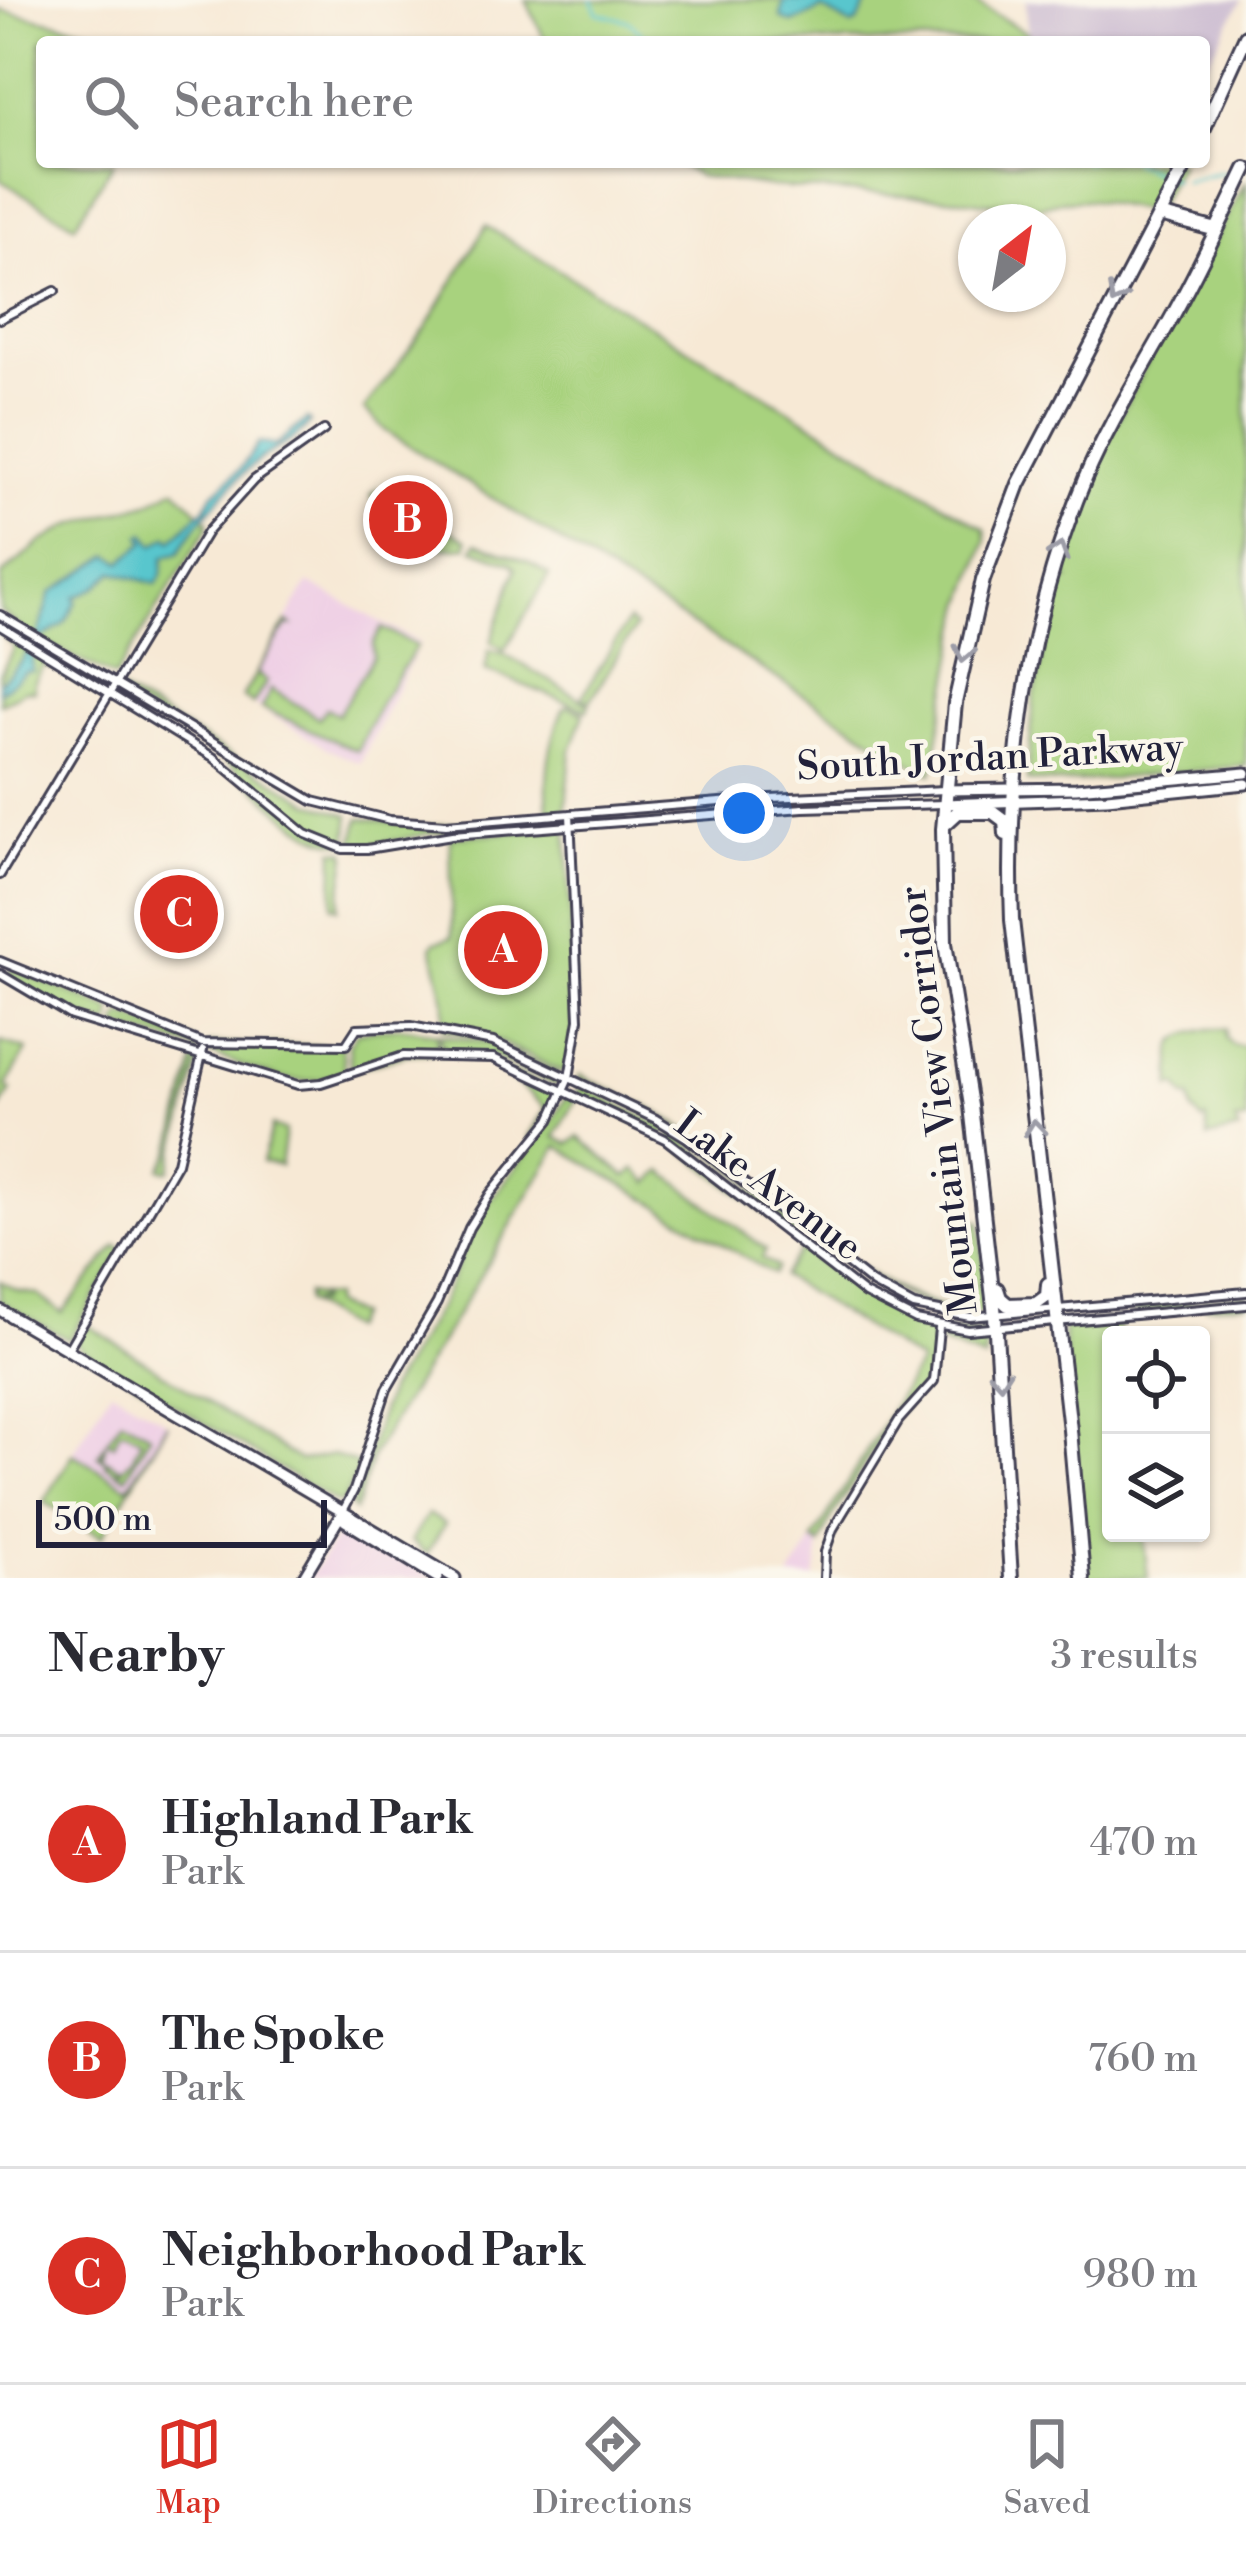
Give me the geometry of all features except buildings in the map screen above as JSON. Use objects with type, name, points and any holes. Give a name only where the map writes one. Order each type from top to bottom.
[{"type":"highway","points":[[1210,115],[1246,37]]},
{"type":"highway","name":"Mountain View Corridor","points":[[1011,1578],[986,1229],[962,1036],[945,943],[945,797],[961,670],[998,538],[1036,448],[1183,168]]},
{"type":"highway","points":[[1010,865],[1028,675],[1070,517],[1105,438],[1243,175]]},
{"type":"highway","points":[[1159,214],[1216,230]]},
{"type":"highway","points":[[943,837],[953,814],[996,813],[1006,823],[1012,920],[1083,1578]]},
{"type":"highway","points":[[986,1229],[1002,1301],[1013,1306],[1043,1300],[1048,1287],[1040,1168]]},
{"type":"main road","name":"South Jordan Parkway","points":[[945,797],[1107,798],[1246,773]]},
{"type":"main road","name":"South Jordan Parkway","points":[[1014,796],[1246,784]]},
{"type":"main road","points":[[0,1310],[455,1578]]},
{"type":"main road","points":[[342,1513],[345,1521],[438,1578]]},
{"type":"main road","points":[[303,1578],[342,1513]]},
{"type":"main road","points":[[373,1538],[403,1547],[420,1567]]},
{"type":"street","points":[[0,320],[55,291]]},
{"type":"street","points":[[0,875],[219,515],[254,480],[324,430]]},
{"type":"street","name":"South Jordan Parkway","points":[[0,615],[109,693],[207,753],[300,830],[329,845],[367,850],[446,835],[945,797]]},
{"type":"street","name":"South Jordan Parkway","points":[[0,626],[25,636]]},
{"type":"street","name":"South Jordan Parkway","points":[[48,650],[326,806],[390,820],[431,824],[824,795],[945,797]]},
{"type":"street","points":[[342,1513],[386,1392],[437,1303],[469,1228],[490,1194],[550,1120],[565,1091],[579,1027],[570,814]]},
{"type":"street","points":[[0,961],[203,1043],[177,1163],[68,1349]]},
{"type":"street","name":"Lake Avenue","points":[[0,974],[71,1016],[302,1085],[399,1057],[486,1056],[665,1138],[872,1298],[902,1315],[940,1327],[1246,1304]]},
{"type":"street","name":"Lake Avenue","points":[[203,1043],[346,1046],[357,1028],[411,1026],[487,1041],[682,1135],[888,1294],[941,1314],[995,1323],[1246,1292]]},
{"type":"street","points":[[824,1578],[825,1552],[833,1528],[901,1417],[934,1382],[940,1327]]},
{"type":"shaded area","points":[[1026,0],[1242,0],[1210,57],[1210,36],[1028,36]]},
{"type":"shaded area","points":[[308,583],[420,643],[360,763],[241,697]]},
{"type":"shaded area","points":[[111,1389],[170,1424],[102,1537],[44,1502]]},
{"type":"shaded area","points":[[344,1525],[434,1578],[309,1578]]},
{"type":"shaded area","points":[[813,1540],[820,1545],[815,1578],[790,1578]]},
{"type":"green space","points":[[526,0],[971,0],[1027,36],[543,36]]},
{"type":"green space","points":[[0,10],[119,36],[36,36],[36,168],[110,168],[75,225],[0,180]]},
{"type":"green space","points":[[684,168],[1177,168],[1154,212],[1091,200],[996,204],[773,187],[698,176]]},
{"type":"green space","points":[[1246,181],[1246,766],[1063,783],[1027,781],[1034,697],[1058,583],[1069,579],[1057,571],[1074,520],[1142,372]]},
{"type":"green space","points":[[486,226],[985,529],[986,541],[963,608],[932,773],[386,431],[364,409],[426,328]]},
{"type":"green space","points":[[175,488],[208,521],[208,527],[115,677],[51,646],[46,654],[68,671],[65,674],[45,665],[34,691],[25,690],[0,704],[0,675],[14,647],[2,635],[22,640],[26,632],[0,611],[2,575],[69,526],[148,503]]},
{"type":"green space","points":[[378,489],[467,540],[466,547],[423,543],[397,529],[371,494]]},
{"type":"green space","points":[[476,543],[527,561],[549,575],[505,650],[491,642],[516,569],[473,549]]},
{"type":"green space","points":[[628,621],[635,627],[590,701],[582,697]]},
{"type":"green space","points":[[382,628],[417,646],[381,701],[357,751],[262,708],[271,689],[319,718],[326,708],[338,715],[373,657],[373,644]]},
{"type":"green space","points":[[489,650],[503,653],[589,704],[587,710],[485,670]]},
{"type":"green space","points":[[256,673],[267,681],[253,704],[242,697]]},
{"type":"green space","points":[[120,690],[311,803],[350,815],[347,842],[313,835],[296,824],[220,757],[117,694]]},
{"type":"green space","points":[[568,706],[584,713],[571,750],[566,807],[563,812],[548,813],[551,748]]},
{"type":"green space","points":[[560,816],[562,820],[432,833],[360,847],[353,842],[360,818],[425,826]]},
{"type":"green space","points":[[562,828],[567,833],[575,1025],[564,1073],[498,1041],[443,1029],[445,1002],[432,946],[452,937],[450,837]]},
{"type":"green space","points":[[334,850],[345,851],[347,856],[339,908],[333,906]]},
{"type":"green space","points":[[179,873],[196,879],[194,940],[190,943],[155,929],[173,899]]},
{"type":"green space","points":[[11,968],[112,1010],[111,1022],[69,1013],[7,976]]},
{"type":"green space","points":[[123,1015],[196,1042],[196,1049],[119,1027]]},
{"type":"green space","points":[[400,1027],[438,1034],[435,1053],[408,1054],[351,1070],[349,1045],[357,1032]]},
{"type":"green space","points":[[1209,1029],[1226,1029],[1232,1045],[1246,1047],[1246,1121],[1235,1122],[1239,1130],[1208,1138],[1206,1119],[1202,1121],[1193,1111],[1190,1097],[1177,1085],[1171,1087],[1176,1042]]},
{"type":"green space","points":[[441,1035],[489,1043],[557,1074],[556,1085],[492,1056],[440,1054]]},
{"type":"green space","points":[[0,1042],[27,1050],[6,1086],[11,1090],[0,1109]]},
{"type":"green space","points":[[210,1044],[342,1046],[345,1071],[311,1081],[277,1077],[209,1053]]},
{"type":"green space","points":[[196,1052],[200,1056],[170,1170],[165,1171],[161,1169],[171,1152]]},
{"type":"green space","points":[[495,1065],[558,1093],[531,1140],[546,1108]]},
{"type":"green space","points":[[580,1075],[674,1122],[854,1263],[926,1302],[960,1310],[975,1285],[967,1266],[975,1222],[980,1221],[986,1310],[954,1313],[916,1301],[873,1277],[828,1246],[677,1127],[578,1079]]},
{"type":"green space","points":[[581,1086],[668,1129],[663,1135],[577,1094]]},
{"type":"green space","points":[[571,1097],[576,1100],[555,1137],[569,1144],[579,1137],[627,1177],[636,1169],[649,1183],[662,1171],[766,1249],[762,1258],[777,1267],[773,1274],[558,1146],[372,1456],[355,1511],[350,1506],[388,1391],[440,1305],[479,1214]]},
{"type":"green space","points":[[272,1126],[285,1131],[280,1166],[262,1162]]},
{"type":"green space","points":[[674,1133],[800,1230],[796,1237],[670,1140]]},
{"type":"green space","points":[[117,1245],[123,1250],[69,1340],[0,1301],[0,1281],[38,1295],[62,1313]]},
{"type":"green space","points":[[802,1248],[872,1302],[934,1334],[928,1381],[893,1417],[820,1545],[813,1540],[920,1362],[782,1276]]},
{"type":"green space","points":[[306,1294],[318,1296],[310,1302],[319,1303],[320,1296],[333,1297],[332,1304],[357,1316],[349,1329],[306,1302]]},
{"type":"green space","points":[[1246,1294],[1246,1303],[1192,1304],[1192,1308],[1134,1313],[1134,1305],[1204,1302]]},
{"type":"green space","points":[[1118,1319],[1119,1326],[1102,1326],[1102,1542],[1144,1542],[1148,1578],[1086,1578],[1063,1331],[1070,1325]]},
{"type":"green space","points":[[85,1327],[300,1461],[333,1455],[360,1465],[344,1500],[337,1503],[81,1349],[76,1341]]},
{"type":"green space","points":[[945,1331],[985,1333],[985,1360],[941,1343]]},
{"type":"green space","points":[[122,1419],[150,1434],[126,1477],[106,1465],[98,1456],[106,1443],[102,1457],[120,1467],[119,1472],[132,1459],[141,1439],[125,1430],[114,1444],[107,1441]]},
{"type":"green space","points":[[168,1423],[102,1537],[44,1502],[73,1454],[128,1487]]},
{"type":"green space","points":[[428,1514],[445,1524],[427,1554],[411,1541]]},
{"type":"water","points":[[783,0],[869,0],[858,22],[851,25],[822,9],[792,23],[781,18]]},
{"type":"water","points":[[307,419],[310,422],[299,434],[237,480],[180,552],[164,557],[156,584],[114,572],[75,597],[77,602],[66,621],[34,648],[33,671],[0,692],[0,683],[39,634],[51,593],[110,555],[122,562],[145,542],[141,536],[145,533],[154,545],[168,536],[172,540],[259,443],[276,445]]},
{"type":"waterway","points":[[592,0],[598,13],[629,21],[645,36]]},
{"type":"waterway","points":[[1146,168],[1174,180]]},
{"type":"waterway","points":[[1184,181],[1220,172],[1238,176]]},
{"type":"place","name":"The Spoke","points":[[408,520]]},
{"type":"place","name":"Neighborhood Park","points":[[179,914]]},
{"type":"place","name":"Highland Park","points":[[503,950]]}]
